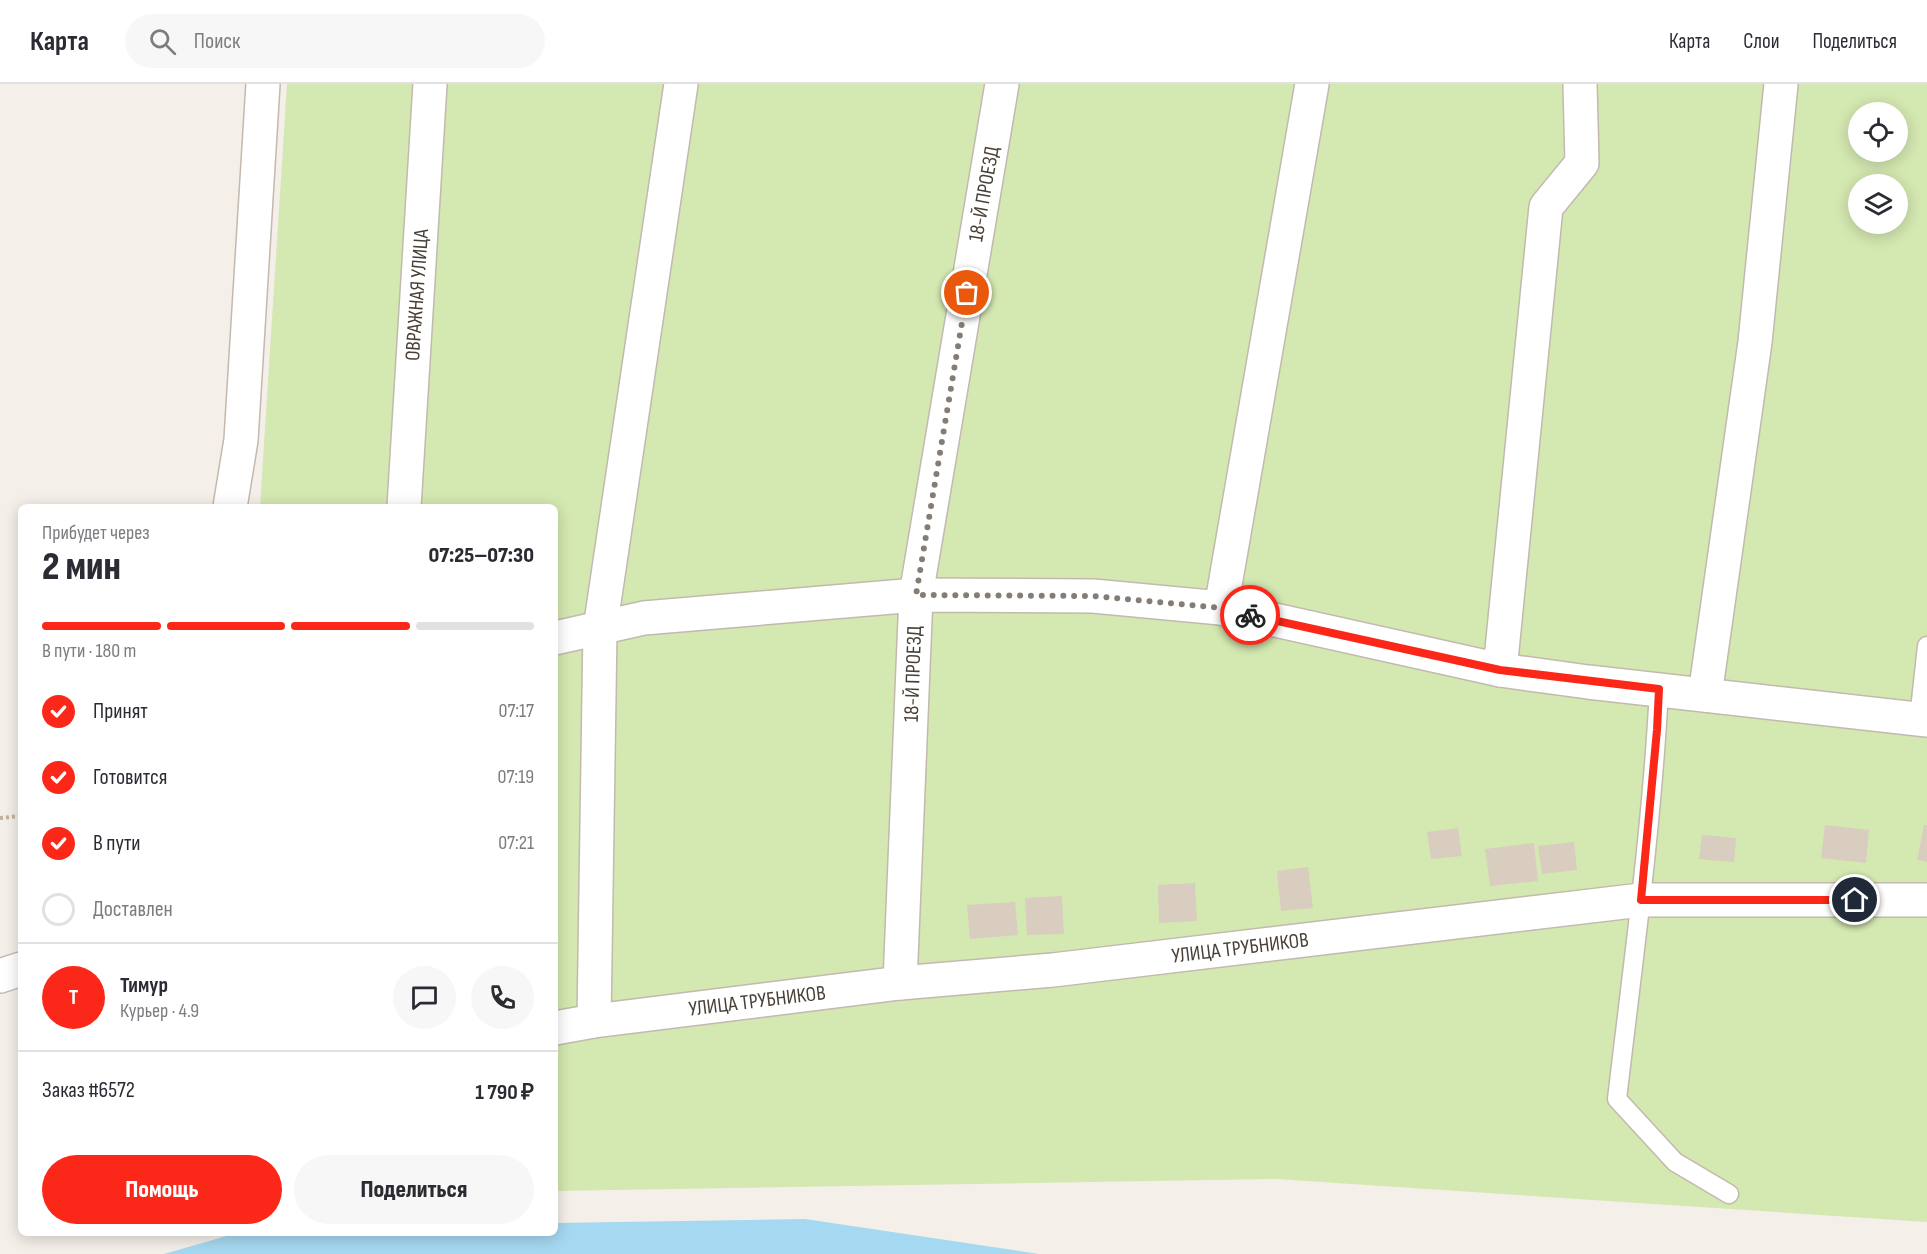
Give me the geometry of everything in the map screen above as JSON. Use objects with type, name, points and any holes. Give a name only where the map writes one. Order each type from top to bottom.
[{"type":"street","points":[[230,504],[241,440],[263,84]]},
{"type":"street","name":"ОВРАЖНАЯ УЛИЦА","points":[[404,504],[430,84]]},
{"type":"street","points":[[594,1021],[600,629],[681,84]]},
{"type":"street","name":"18-Й ПРОЕЗД","points":[[900,983],[916,595],[1002,84]]},
{"type":"street","points":[[1221,608],[1312,84]]},
{"type":"street","points":[[1500,670],[1546,207],[1582,163],[1580,84]]},
{"type":"street","points":[[1705,695],[1755,342],[1781,84]]},
{"type":"street","points":[[558,637],[644,618],[916,595],[1093,596],[1221,608],[1500,670],[1923,719]]},
{"type":"street","name":"УЛИЦА ТРУБНИКОВ","points":[[558,1027],[900,983],[1053,970],[1641,900],[1927,900]]},
{"type":"street","points":[[0,976],[18,970]]},
{"type":"lane","points":[[1923,719],[1927,646]]},
{"type":"lane","points":[[1659,689],[1641,900],[1617,1099],[1675,1162],[1730,1194]]},
{"type":"path","points":[[0,818],[18,816]]},
{"type":"green space","points":[[287,84],[1927,84],[1927,1222],[1276,1179],[558,1191],[558,504],[260,504]]},
{"type":"water","points":[[805,1219],[1039,1254],[164,1254],[227,1236],[558,1236],[558,1223]]},
{"type":"building","points":[[1825,825],[1869,830],[1866,863],[1821,858]]},
{"type":"building","points":[[1924,825],[1927,825],[1927,862],[1917,860]]},
{"type":"building","points":[[1458,828],[1462,856],[1431,859],[1427,832]]},
{"type":"building","points":[[1702,835],[1736,838],[1734,862],[1699,859]]},
{"type":"building","points":[[1574,842],[1577,870],[1542,874],[1538,846]]},
{"type":"building","points":[[1534,843],[1538,881],[1490,886],[1485,849]]},
{"type":"building","points":[[1308,867],[1313,908],[1281,911],[1277,871]]},
{"type":"building","points":[[1195,883],[1197,921],[1159,923],[1158,885]]},
{"type":"building","points":[[1062,896],[1064,934],[1027,935],[1025,898]]},
{"type":"building","points":[[1015,902],[1018,935],[970,939],[967,905]]},
{"type":"way so far","points":[[967,293],[916,595],[1093,596],[1221,608],[1250,615]]},
{"type":"route","points":[[1250,615],[1500,670],[1659,689],[1641,900],[1855,900]]}]
